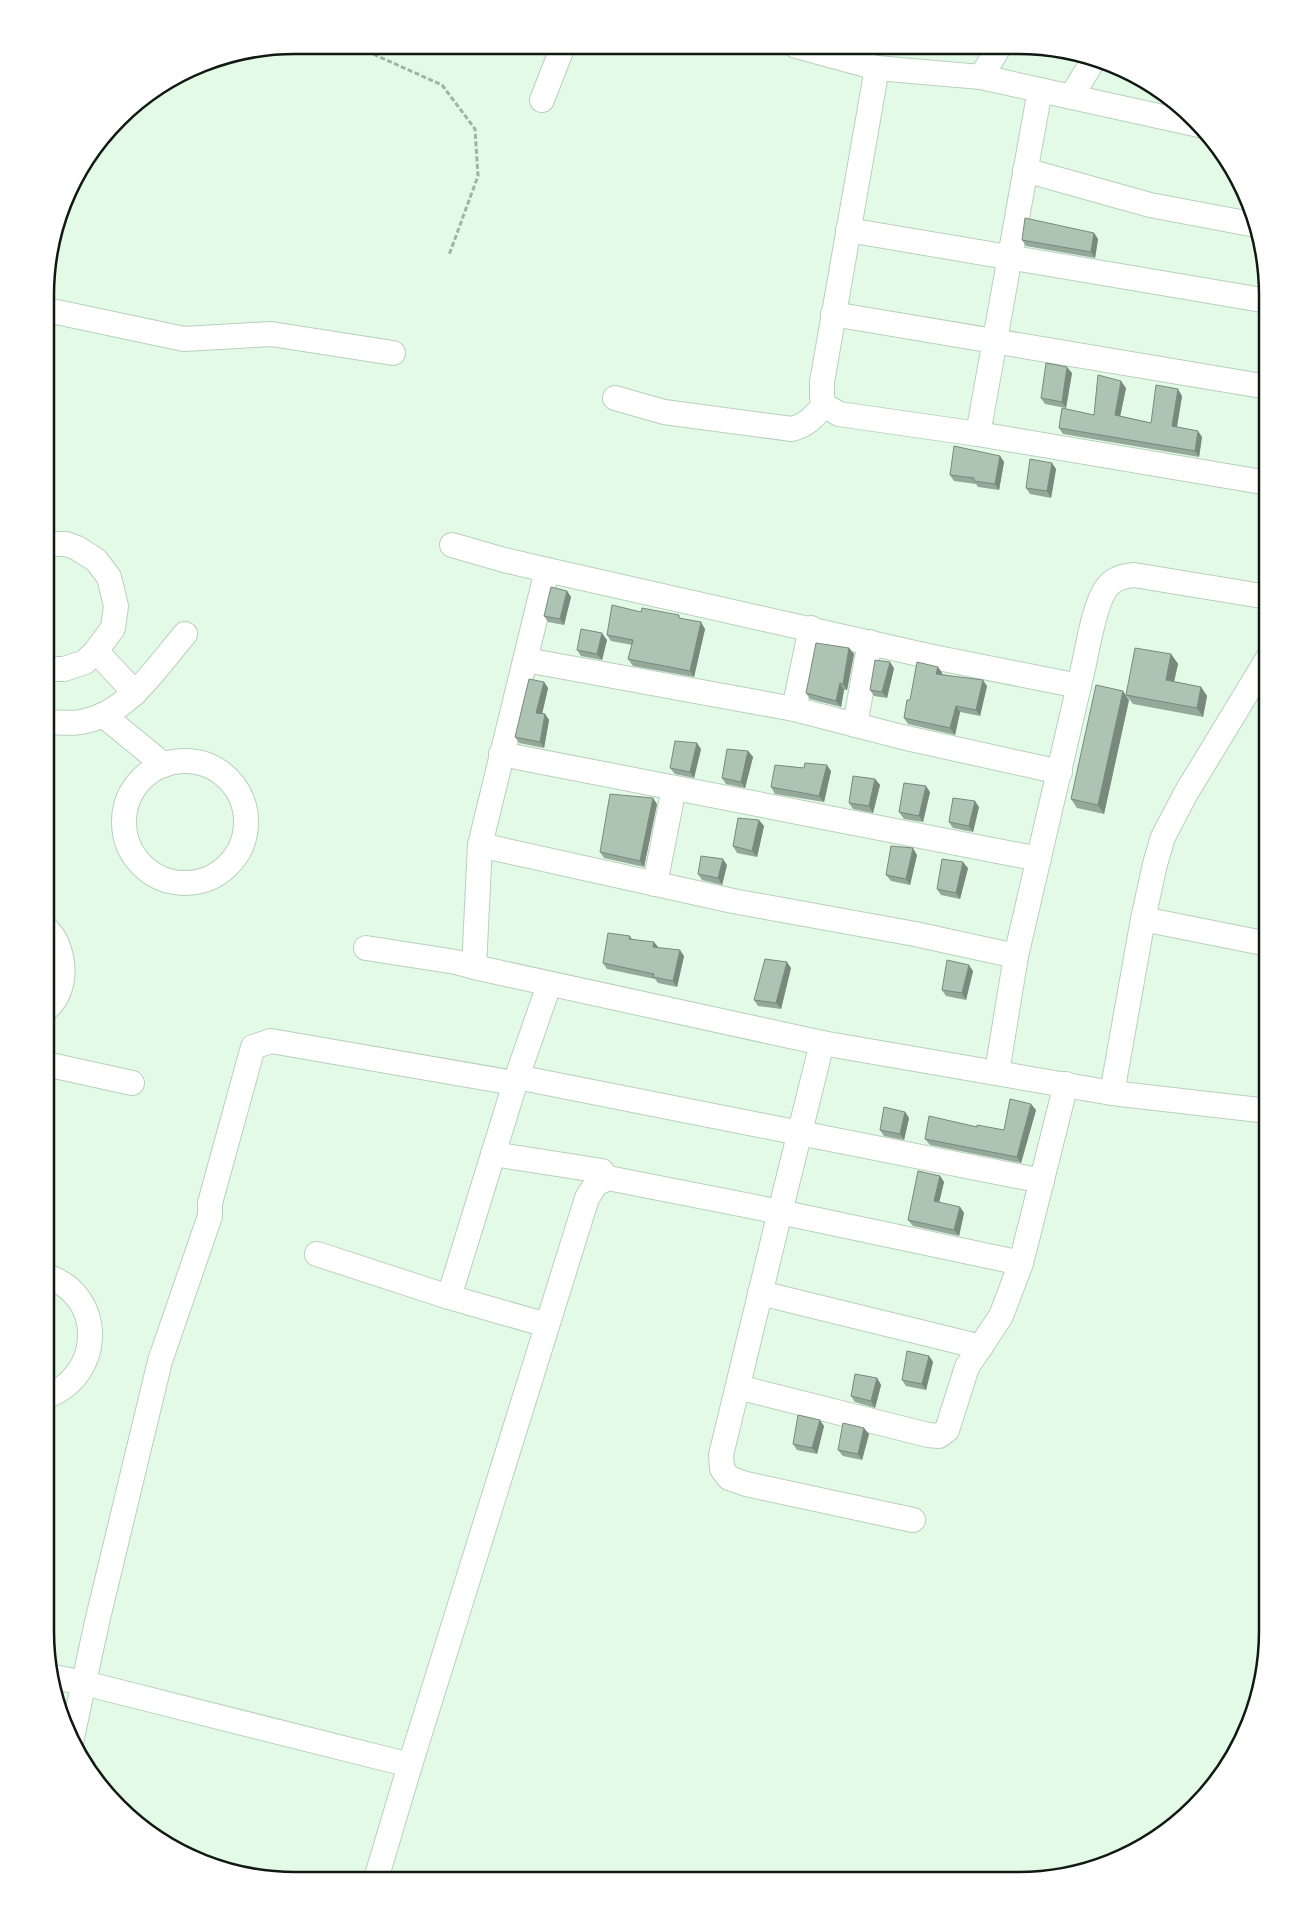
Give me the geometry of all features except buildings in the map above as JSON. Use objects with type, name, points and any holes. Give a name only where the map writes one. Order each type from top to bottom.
[{"type":"street","points":[[542,100],[560,54]]},
{"type":"street","points":[[825,54],[877,68],[981,77],[1187,122]]},
{"type":"street","points":[[981,77],[995,54]]},
{"type":"street","points":[[1071,97],[1090,65]]},
{"type":"street","points":[[877,68],[822,382],[824,405],[839,414],[978,434],[1259,481]]},
{"type":"street","points":[[978,434],[1040,90]]},
{"type":"street","points":[[1025,170],[1150,205],[1248,224]]},
{"type":"street","points":[[848,230],[1259,299]]},
{"type":"street","points":[[54,312],[184,340],[271,334],[392,353]]},
{"type":"street","points":[[833,314],[1259,385]]},
{"type":"street","points":[[615,398],[664,412],[792,429],[810,422],[824,405]]},
{"type":"street","points":[[54,544],[66,544],[77,548],[96,560],[109,577],[116,606],[113,628],[96,651],[84,662],[64,669],[54,669]]},
{"type":"street","points":[[452,545],[504,560],[928,656],[1079,686]]},
{"type":"street","points":[[474,967],[480,845],[547,570]]},
{"type":"street","points":[[997,1072],[1016,956],[1094,622],[1107,586],[1114,580],[1134,575],[1259,595]]},
{"type":"street","points":[[794,710],[811,628]]},
{"type":"street","points":[[54,722],[80,723],[103,715],[119,706],[135,693],[185,634]]},
{"type":"street","points":[[855,725],[870,642]]},
{"type":"street","points":[[96,651],[135,693]]},
{"type":"street","points":[[526,660],[794,710],[1060,772]]},
{"type":"street","points":[[1112,1092],[1143,919],[1163,837],[1186,793],[1259,673]]},
{"type":"street","points":[[103,715],[164,765]]},
{"type":"street","points":[[502,754],[1039,859]]},
{"type":"street","points":[[176,760],[198,761],[208,764],[227,776],[240,793],[247,821],[243,842],[233,861],[216,876],[195,883],[174,883],[155,876],[138,863],[124,835],[124,814],[130,793],[143,776],[164,765],[176,760]]},
{"type":"street","points":[[655,884],[674,788]]},
{"type":"street","points":[[480,845],[732,902],[915,934],[1016,956]]},
{"type":"street","points":[[1143,919],[1259,942]]},
{"type":"street","points":[[54,939],[57,943],[64,969],[60,988],[54,999]]},
{"type":"street","points":[[366,948],[456,962],[549,985],[822,1043],[1112,1092],[1259,1110]]},
{"type":"street","points":[[449,1297],[517,1077],[549,985]]},
{"type":"street","points":[[74,1728],[97,1622],[160,1361],[210,1216],[210,1203],[253,1047],[271,1041],[514,1083],[517,1077]]},
{"type":"street","points":[[822,1043],[721,1455],[722,1470],[730,1478],[746,1484],[913,1520]]},
{"type":"street","points":[[54,1066],[132,1083]]},
{"type":"street","points":[[517,1077],[1042,1181]]},
{"type":"street","points":[[738,1387],[928,1435],[939,1436],[946,1430],[967,1367],[1001,1316],[1021,1263],[1066,1084]]},
{"type":"street","points":[[493,1154],[602,1172]]},
{"type":"street","points":[[378,1872],[587,1198],[596,1184],[608,1178],[1021,1263]]},
{"type":"street","points":[[317,1254],[449,1297],[547,1325]]},
{"type":"street","points":[[54,1281],[70,1290],[84,1307],[91,1336],[88,1358],[76,1378],[54,1394]]},
{"type":"street","points":[[760,1293],[981,1347]]},
{"type":"street","points":[[58,1678],[410,1765]]},
{"type":"path","points":[[373,54],[442,85],[475,129],[478,176],[449,255]]}]
